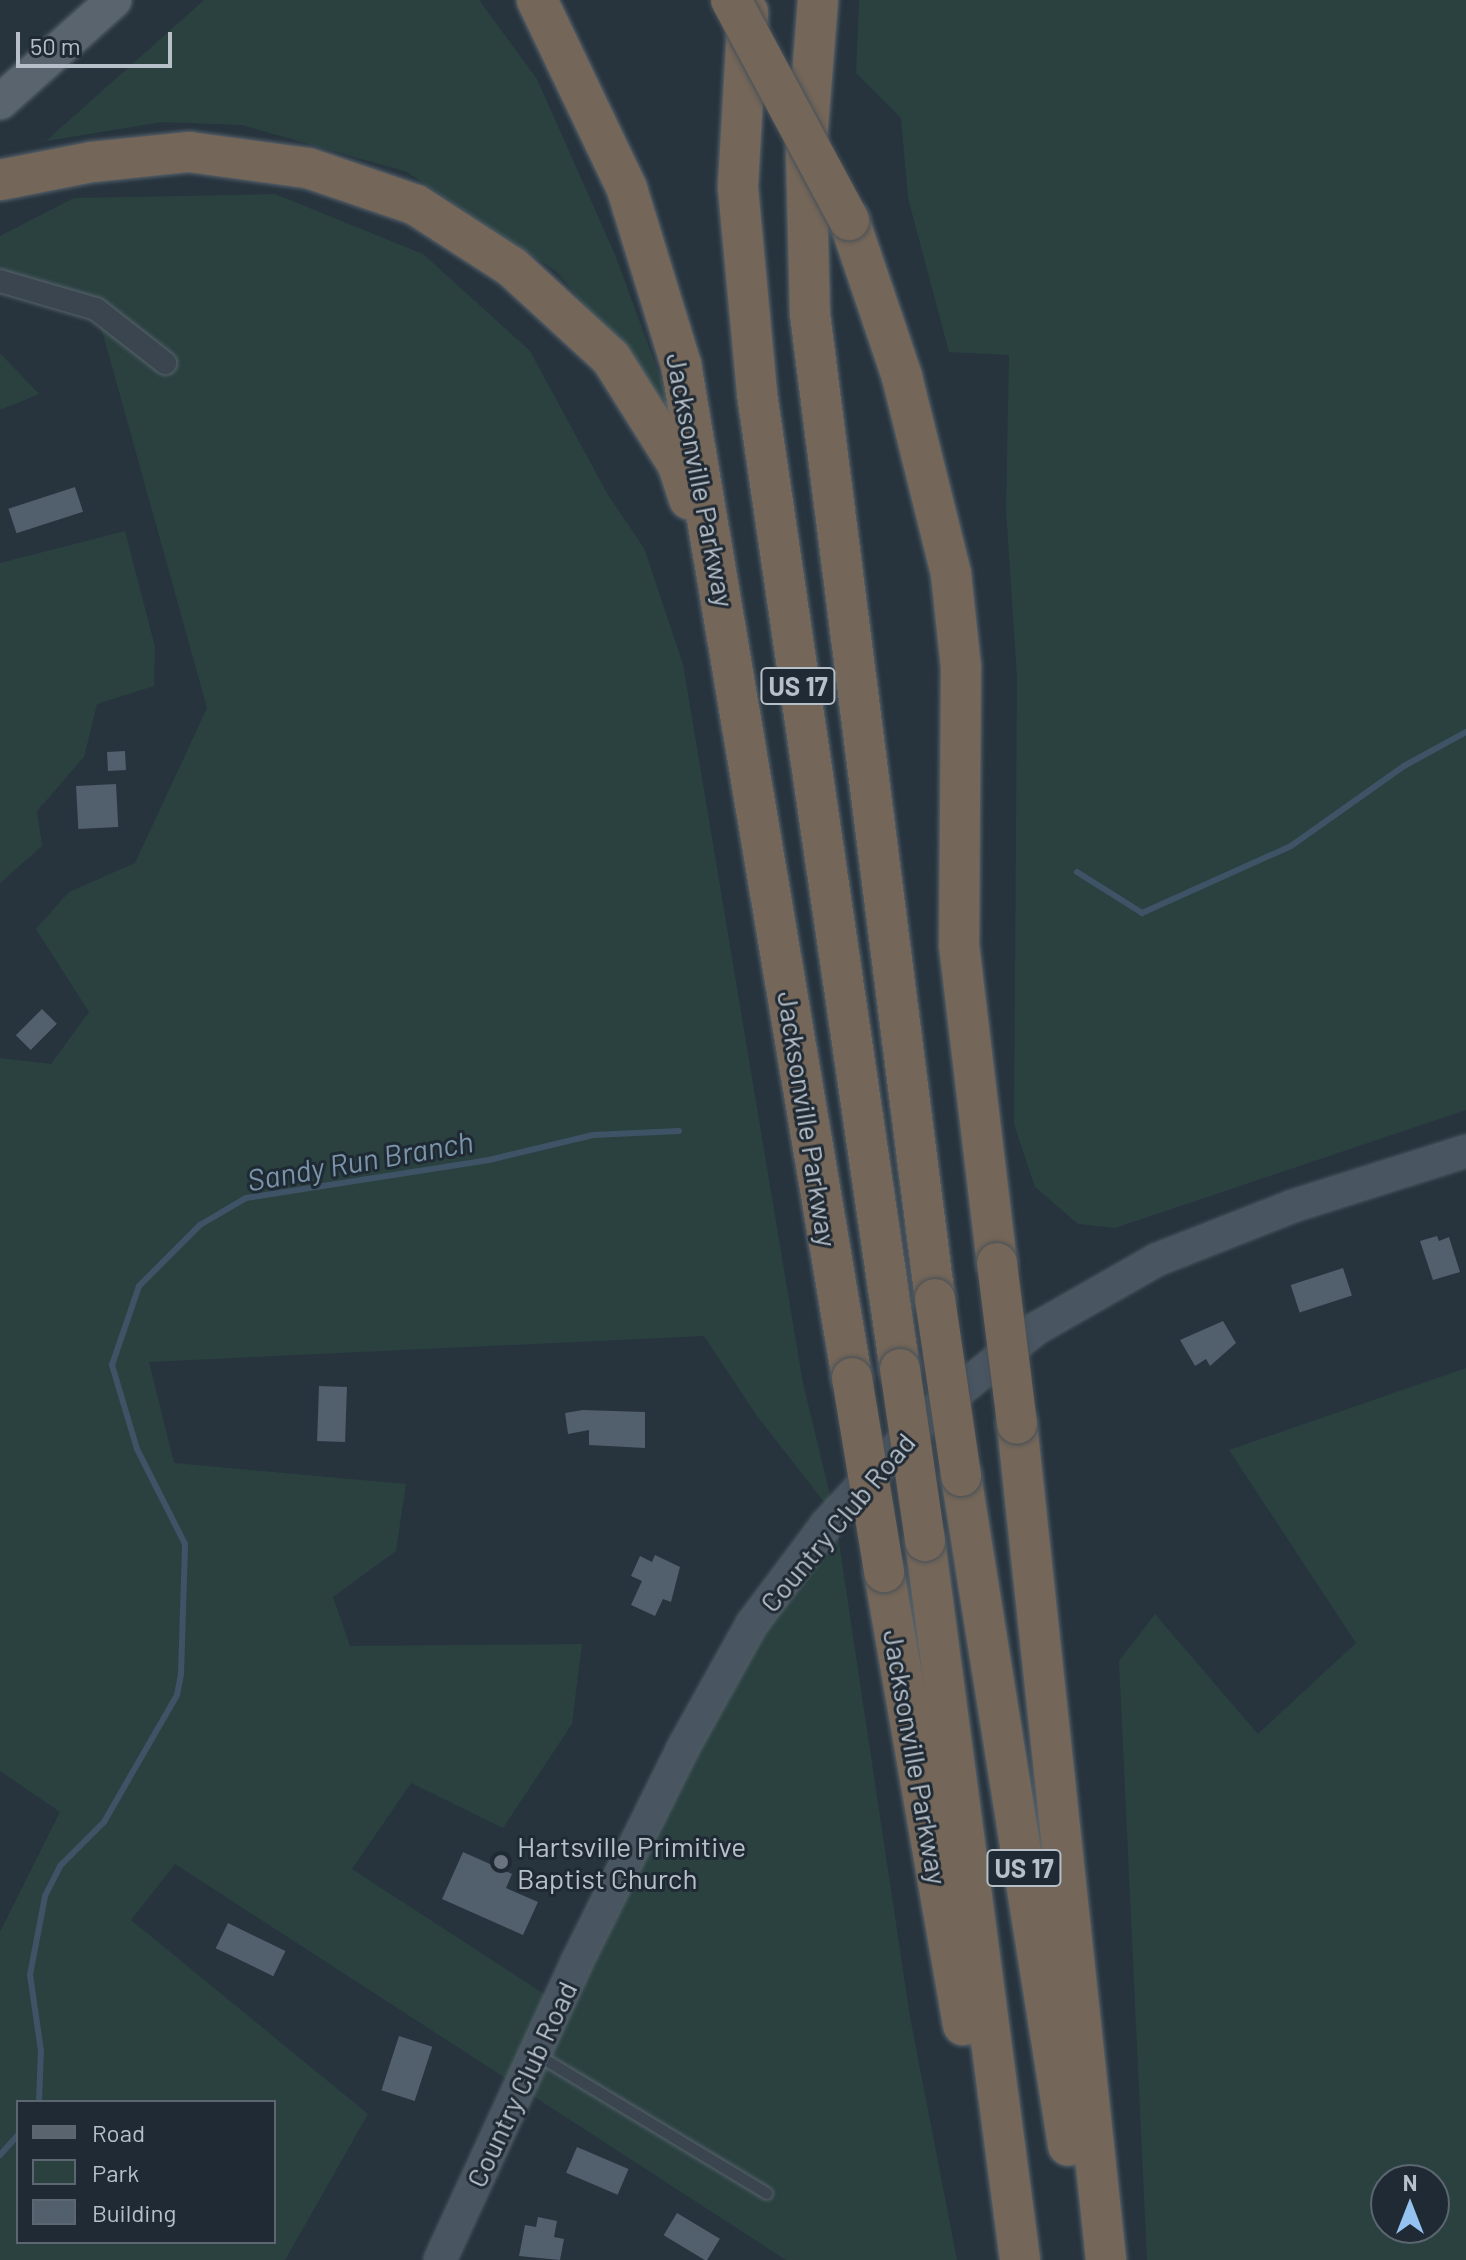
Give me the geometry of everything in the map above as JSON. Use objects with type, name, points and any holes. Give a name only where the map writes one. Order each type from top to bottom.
[{"type":"highway","name":"Jacksonville Parkway","points":[[537,0],[627,189],[681,364],[728,622],[884,1572],[1004,2260]]},
{"type":"highway","points":[[731,0],[849,220],[902,377],[951,574],[961,667],[959,945],[1017,1424],[1106,2260]]},
{"type":"highway","name":"US 17","points":[[749,0],[738,188],[757,394],[925,1541],[1020,2260]]},
{"type":"highway","name":"US 17","points":[[818,0],[806,152],[810,314],[935,1299],[1086,2260]]},
{"type":"highway","points":[[0,180],[92,162],[189,152],[308,168],[416,205],[512,267],[611,358],[678,465],[728,622]]},
{"type":"main road","points":[[0,102],[114,0]]},
{"type":"main road","name":"Country Club Road","points":[[444,2257],[535,2054],[683,1748],[752,1624],[826,1525],[922,1421],[1037,1328],[1156,1260],[1293,1206],[1466,1151]]},
{"type":"street","points":[[0,281],[96,309],[165,363]]},
{"type":"lane","points":[[535,2054],[766,2193]]},
{"type":"green space","points":[[204,0],[479,0],[537,79],[616,257],[673,412],[557,272],[407,172],[242,125],[162,122],[46,141]]},
{"type":"green space","points":[[859,0],[1466,0],[1466,1110],[1115,1228],[1078,1224],[1035,1187],[1014,1124],[1017,677],[1006,510],[1009,355],[949,352],[908,198],[901,118],[856,73]]},
{"type":"green space","points":[[275,194],[423,254],[530,351],[608,495],[644,548],[683,664],[803,1383],[835,1516],[910,2017],[957,2260],[786,2260],[175,1864],[131,1920],[368,2114],[285,2260],[0,2260],[0,1932],[60,1812],[0,1771],[0,1058],[51,1064],[89,1012],[36,929],[69,892],[135,863],[207,708],[96,309],[0,281],[0,236],[74,198]],"holes":[[[704,1336],[757,1416],[835,1516],[683,1748],[558,2003],[352,1869],[411,1783],[503,1828],[572,1724],[582,1644],[350,1646],[333,1597],[396,1551],[406,1484],[174,1463],[149,1362]]]},
{"type":"green space","points":[[0,353],[39,394],[0,410]]},
{"type":"green space","points":[[125,531],[155,647],[154,686],[97,704],[84,757],[37,811],[42,846],[0,883],[0,563]]},
{"type":"green space","points":[[1466,1368],[1466,2260],[1147,2260],[1119,1661],[1155,1614],[1258,1734],[1356,1643],[1229,1450]]},
{"type":"building","points":[[75,487],[83,512],[16,533],[8,509]]},
{"type":"building","points":[[125,751],[126,770],[108,771],[107,752]]},
{"type":"building","points":[[116,784],[118,827],[78,829],[76,786]]},
{"type":"building","points":[[42,1009],[57,1024],[31,1050],[16,1035]]},
{"type":"building","points":[[1437,1236],[1439,1241],[1449,1237],[1460,1272],[1433,1280],[1420,1241]]},
{"type":"building","points":[[1343,1268],[1352,1296],[1300,1313],[1291,1285]]},
{"type":"building","points":[[1223,1321],[1236,1343],[1210,1366],[1206,1359],[1195,1366],[1180,1340]]},
{"type":"building","points":[[319,1386],[347,1387],[345,1442],[317,1441]]},
{"type":"building","points":[[583,1410],[645,1412],[645,1448],[589,1445],[589,1430],[568,1434],[565,1413]]},
{"type":"building","points":[[655,1555],[680,1567],[671,1602],[663,1599],[655,1616],[631,1605],[642,1581],[631,1576],[640,1556],[652,1562]]},
{"type":"building","points":[[463,1852],[512,1874],[506,1888],[538,1902],[523,1935],[442,1899]]},
{"type":"building","points":[[228,1923],[286,1951],[273,1976],[216,1948]]},
{"type":"building","points":[[399,2036],[432,2047],[415,2101],[381,2090]]},
{"type":"building","points":[[577,2147],[629,2169],[618,2195],[566,2173]]},
{"type":"building","points":[[677,2213],[720,2239],[705,2260],[664,2235]]},
{"type":"building","points":[[538,2217],[557,2221],[554,2237],[564,2239],[560,2260],[519,2256],[525,2225],[536,2227]]},
{"type":"waterway","name":"Sandy Run Branch","points":[[1077,872],[1142,913],[1291,846],[1404,766],[1466,732]]},
{"type":"waterway","name":"Sandy Run Branch","points":[[39,2100],[41,2051],[30,1975],[45,1896],[60,1866],[104,1822],[177,1695],[181,1674],[185,1544],[137,1449],[112,1365],[139,1286],[200,1225],[246,1198],[489,1160],[593,1135],[679,1131]]},
{"type":"waterway","name":"Sandy Run Branch","points":[[0,2155],[16,2137]]},
{"type":"place","name":"Hartsville Primitive Baptist Church","points":[[501,1862]]}]
